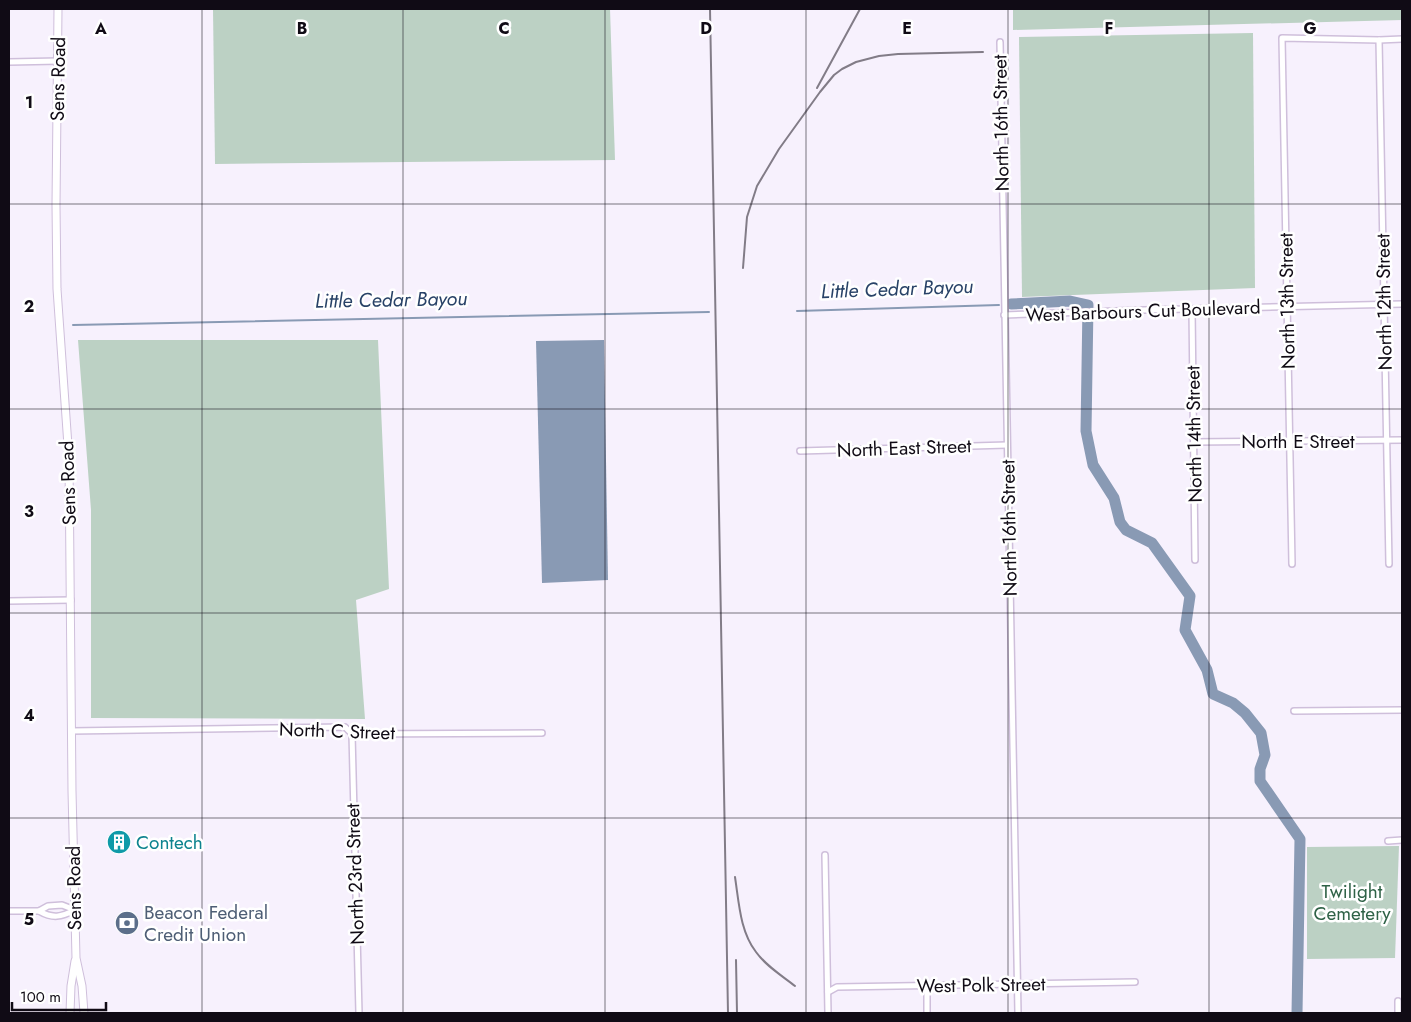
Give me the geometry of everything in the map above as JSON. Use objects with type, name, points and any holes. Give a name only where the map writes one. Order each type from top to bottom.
[{"type":"main road","name":"Sens Road","points":[[58,9],[57,289],[69,460],[71,731],[76,958]]},
{"type":"main road","points":[[70,1013],[71,986],[76,958]]},
{"type":"main road","points":[[76,958],[82,986],[84,1013]]},
{"type":"main road","points":[[71,986],[82,986]]},
{"type":"street","name":"North 13th Street","points":[[1292,564],[1282,38],[1379,40]]},
{"type":"street","points":[[1379,40],[1402,39]]},
{"type":"street","name":"North 12th Street","points":[[1379,40],[1389,564]]},
{"type":"street","name":"North 16th Street","points":[[1000,42],[1018,1013]]},
{"type":"street","points":[[9,62],[59,61]]},
{"type":"street","name":"West Barbours Cut Boulevard","points":[[1004,315],[1402,304]]},
{"type":"street","name":"North 14th Street","points":[[1192,309],[1195,560]]},
{"type":"street","name":"North E Street","points":[[1194,442],[1402,440]]},
{"type":"street","name":"North East Street","points":[[800,451],[1007,445]]},
{"type":"street","points":[[9,601],[71,600]]},
{"type":"street","points":[[1294,710],[1402,710]]},
{"type":"street","name":"North C Street","points":[[71,731],[346,727],[352,734],[542,733]]},
{"type":"street","name":"North 23rd Street","points":[[352,734],[358,1013]]},
{"type":"street","points":[[1388,841],[1402,840]]},
{"type":"street","points":[[824,855],[828,1013]]},
{"type":"street","points":[[9,911],[39,910],[48,906],[62,905],[75,910]]},
{"type":"street","points":[[39,910],[48,915],[62,916],[75,910]]},
{"type":"street","name":"West Polk Street","points":[[828,992],[838,988],[1135,982]]},
{"type":"street","points":[[927,986],[927,1013]]},
{"type":"street","points":[[1398,1001],[1398,1013]]},
{"type":"green space","points":[[213,9],[610,9],[615,160],[215,164]]},
{"type":"green space","points":[[1013,9],[1402,9],[1402,20],[1013,30]]},
{"type":"green space","points":[[1253,33],[1255,288],[1022,297],[1019,37]]},
{"type":"green space","points":[[78,340],[378,340],[389,589],[356,600],[365,719],[91,718],[91,510]]},
{"type":"green space","name":"Twilight Cemetery","points":[[1399,846],[1395,958],[1307,959],[1307,847]]},
{"type":"water","points":[[604,340],[608,580],[542,583],[536,341]]},
{"type":"waterway","name":"Little Cedar Bayou","points":[[1011,304],[1070,301],[1088,305],[1086,431],[1093,465],[1114,498],[1120,522],[1126,530],[1152,543],[1190,596],[1185,630],[1207,670],[1213,694],[1233,703],[1245,713],[1261,733],[1265,755],[1260,769],[1260,781],[1300,839],[1297,1013]]},
{"type":"waterway","name":"Little Cedar Bayou","points":[[797,311],[999,305]]},
{"type":"waterway","name":"Little Cedar Bayou","points":[[73,325],[709,312]]},
{"type":"railway","points":[[710,9],[728,1013]]},
{"type":"railway","points":[[817,88],[860,9]]},
{"type":"railway","points":[[743,268],[747,217],[757,186],[779,149],[834,75],[856,62],[879,56],[983,52]]},
{"type":"railway","points":[[735,877],[743,926],[751,944],[764,962],[795,986]]},
{"type":"railway","points":[[736,960],[737,1013]]},
{"type":"place","name":"Contech","points":[[119,842]]},
{"type":"place","name":"Beacon Federal Credit Union","points":[[127,923]]}]
